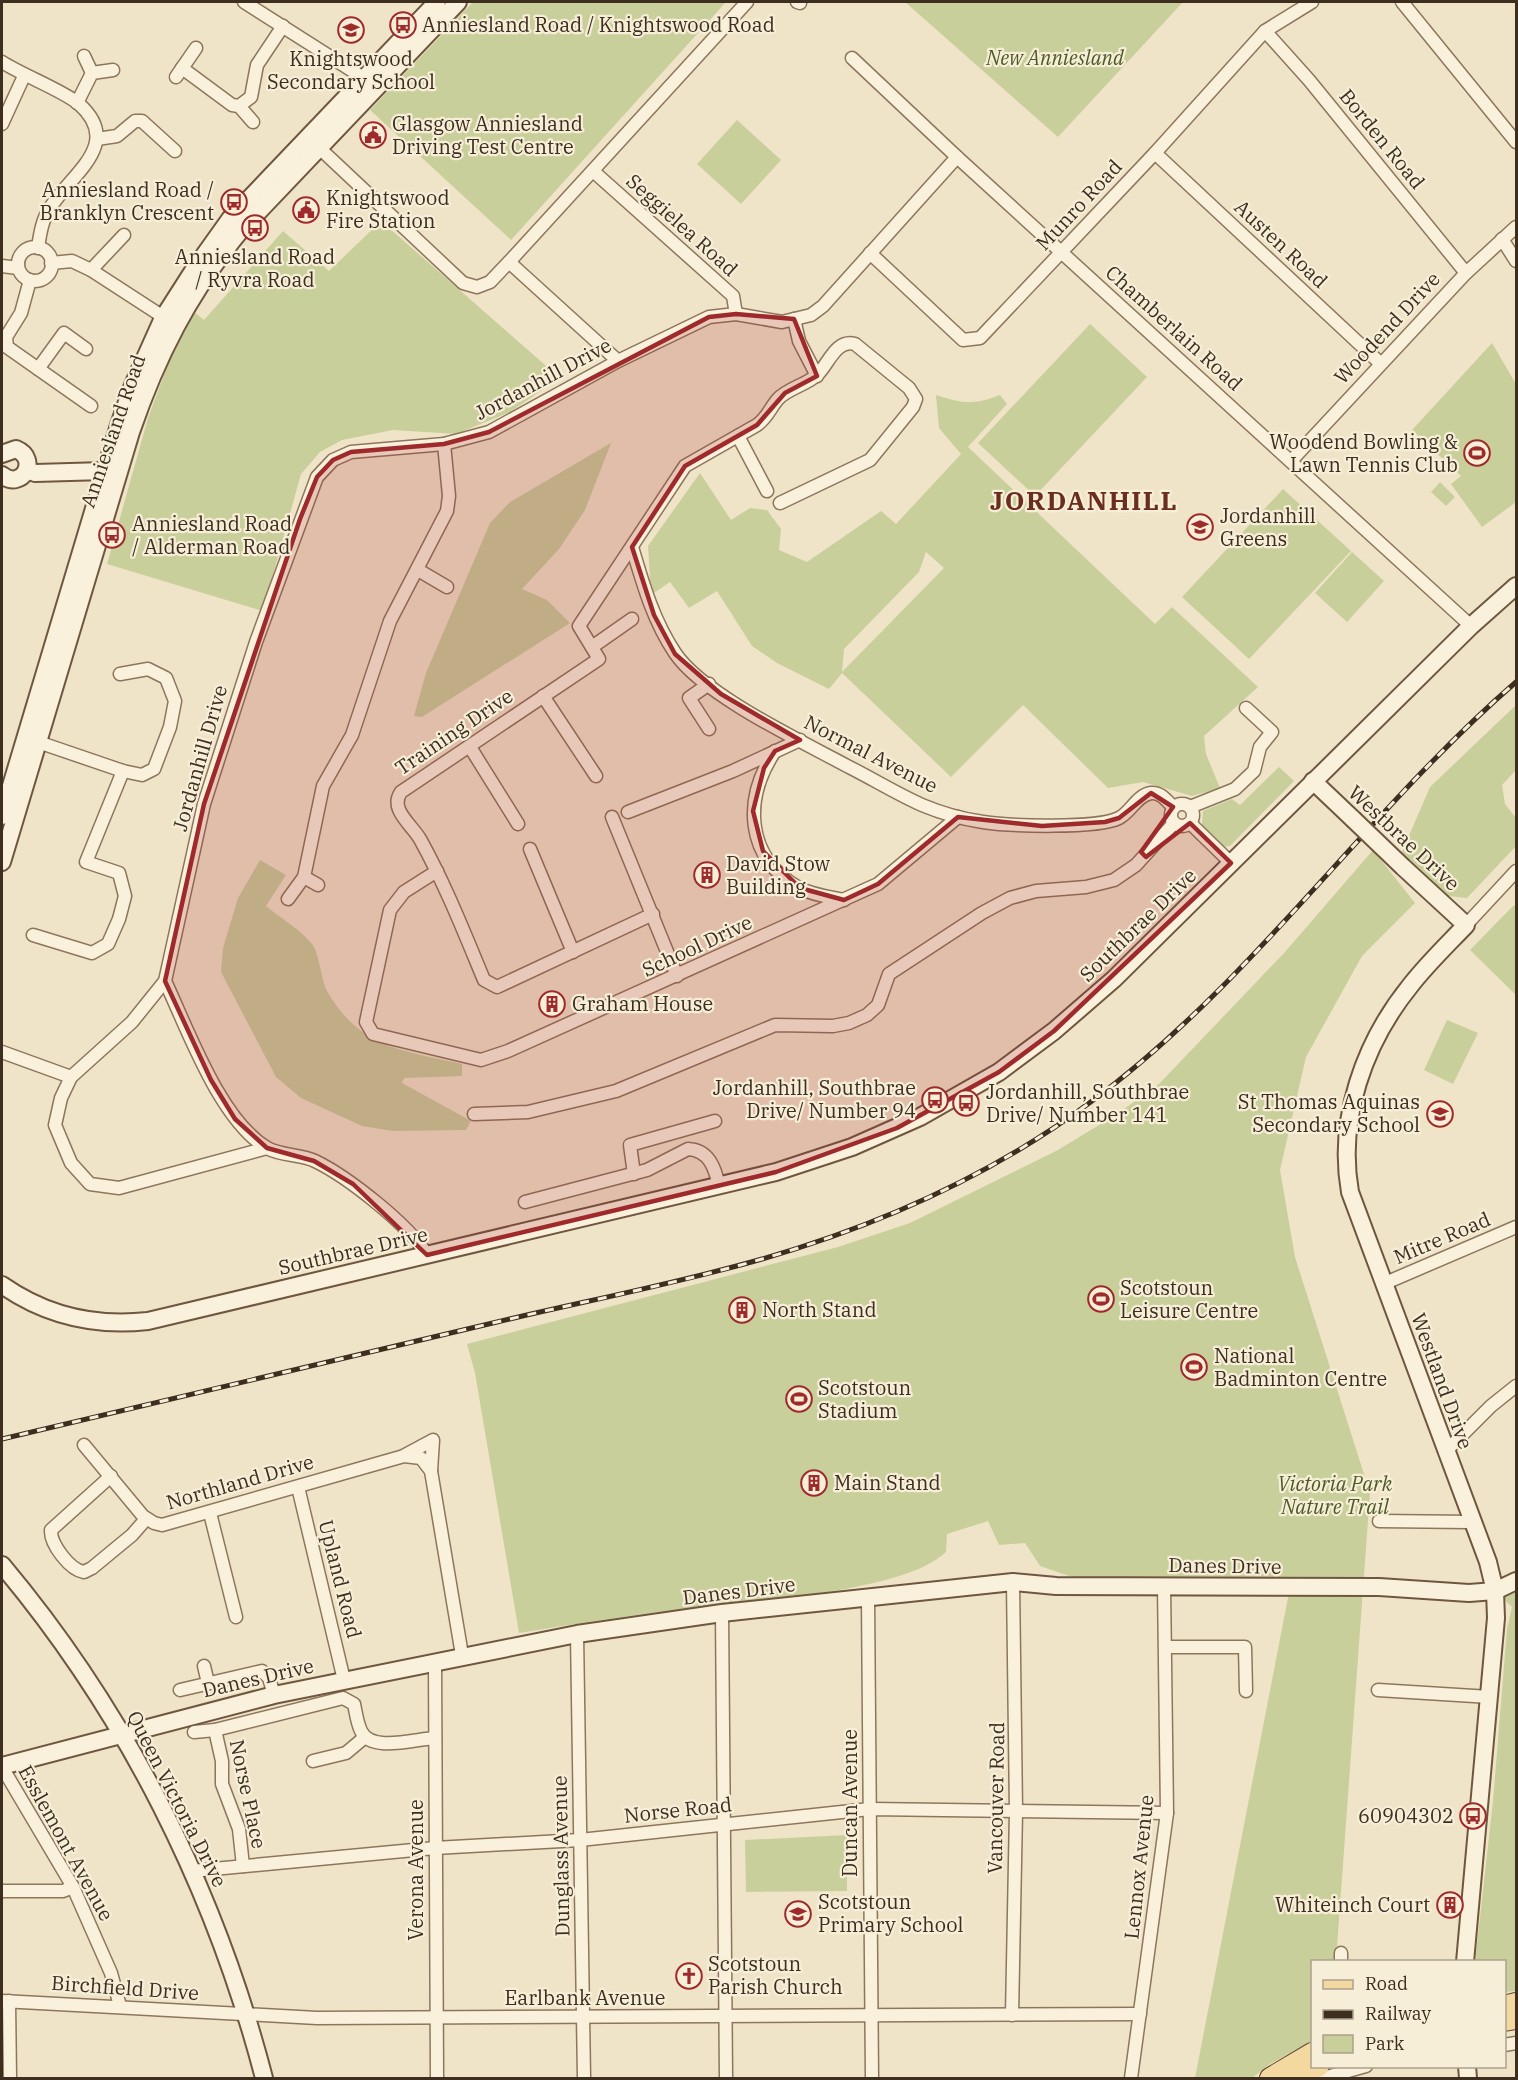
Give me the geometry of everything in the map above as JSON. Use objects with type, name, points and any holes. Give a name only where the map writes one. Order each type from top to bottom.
[{"type":"main road","points":[[1270,2079],[1311,2055]]},
{"type":"main road","points":[[1294,2079],[1318,2068]]},
{"type":"street","points":[[244,2],[370,82]]},
{"type":"street","name":"Anniesland Road","points":[[370,82],[436,2]]},
{"type":"street","name":"Anniesland Road","points":[[2,862],[6,830],[38,742],[112,473],[133,385],[169,321],[210,266],[312,141],[370,82],[458,2]]},
{"type":"street","points":[[312,141],[463,283],[477,287],[490,282],[747,2]]},
{"type":"street","name":"Munro Road","points":[[870,253],[963,339],[972,341],[980,338],[1155,153],[1265,31],[1312,2]]},
{"type":"street","points":[[1402,2],[1516,142]]},
{"type":"street","points":[[239,106],[250,97],[257,66],[283,26]]},
{"type":"street","name":"Borden Road","points":[[1265,31],[1309,80],[1466,273]]},
{"type":"street","points":[[196,48],[179,72],[232,105],[239,106],[253,122]]},
{"type":"street","points":[[84,57],[92,73]]},
{"type":"street","name":"Chamberlain Road","points":[[852,58],[957,157],[1471,626]]},
{"type":"street","points":[[2,62],[77,103],[90,117],[97,139],[91,157],[50,208],[41,228],[38,248]]},
{"type":"street","points":[[92,73],[113,70]]},
{"type":"street","points":[[77,103],[92,73]]},
{"type":"street","points":[[2,124],[24,76]]},
{"type":"street","points":[[97,139],[117,136],[135,121],[142,121],[175,151]]},
{"type":"street","name":"Austen Road","points":[[1155,153],[1380,363]]},
{"type":"street","name":"Jordanhill Drive","points":[[165,981],[204,804],[256,642],[316,477],[333,460],[351,452],[444,444],[489,432],[618,361],[709,317],[736,314],[782,322],[810,315],[823,306],[957,157]]},
{"type":"street","name":"Seggielea Road","points":[[593,171],[733,296],[736,314]]},
{"type":"street","name":"Woodend Drive","points":[[1291,461],[1466,273],[1516,227]]},
{"type":"street","points":[[91,270],[124,235]]},
{"type":"street","points":[[1502,239],[1516,261]]},
{"type":"street","points":[[38,248],[47,253],[51,262],[45,277],[30,280],[22,275],[18,268],[23,252],[38,248]]},
{"type":"street","points":[[51,262],[72,261],[91,270],[169,321]]},
{"type":"street","points":[[509,261],[618,361]]},
{"type":"street","points":[[2,266],[18,268]]},
{"type":"street","points":[[30,280],[21,313],[6,338],[7,347],[91,406]]},
{"type":"street","points":[[794,319],[799,341],[817,376]]},
{"type":"street","points":[[38,369],[64,333],[86,348]]},
{"type":"street","points":[[632,619],[592,647],[579,626],[685,466],[758,425],[768,417],[777,400],[785,393],[817,376],[839,346],[850,343],[909,388],[916,399],[913,407],[870,460],[780,503]]},
{"type":"street","points":[[738,436],[767,491]]},
{"type":"street","points":[[288,899],[304,877],[322,786],[352,735],[390,621],[447,511],[449,496],[444,444]]},
{"type":"street","points":[[2,454],[11,449],[21,451],[28,460],[27,470],[17,480],[2,477]]},
{"type":"street","points":[[27,470],[35,473],[112,473]]},
{"type":"street","name":"Anniesland Road","points":[[2,816],[112,473]]},
{"type":"street","name":"Normal Avenue","points":[[632,548],[647,598],[675,654],[721,694],[800,740],[922,805],[958,817],[984,822],[1042,826],[1105,822],[1119,818],[1141,798],[1151,793],[1161,795],[1173,807]]},
{"type":"street","points":[[418,570],[447,586]]},
{"type":"street","name":"Southbrae Drive","points":[[2,1284],[28,1301],[61,1314],[84,1320],[131,1323],[176,1315],[719,1186],[800,1165],[868,1141],[920,1117],[999,1072],[1093,999],[1471,626],[1516,586]]},
{"type":"street","name":"Training Drive","points":[[592,647],[599,659],[401,792],[396,799],[396,806],[418,836],[437,871],[484,980],[489,984],[497,987],[653,914]]},
{"type":"street","points":[[38,742],[123,771],[142,775],[154,769],[170,727],[175,701],[166,678],[148,669],[120,674]]},
{"type":"street","points":[[709,684],[689,698],[709,729]]},
{"type":"street","points":[[543,696],[596,776]]},
{"type":"street","points":[[1190,823],[1180,826],[1174,823],[1170,817],[1173,807],[1180,804],[1190,807],[1235,789],[1254,771],[1260,747],[1272,732],[1246,708]]},
{"type":"street","points":[[628,812],[800,740]]},
{"type":"street","points":[[470,747],[518,824]]},
{"type":"street","points":[[775,751],[764,768],[755,789],[754,825],[760,845],[784,876],[800,888],[844,900]]},
{"type":"street","points":[[33,935],[92,953],[108,944],[125,896],[118,873],[86,862],[123,771]]},
{"type":"street","name":"Westbrae Drive","points":[[1313,782],[1466,925]]},
{"type":"street","points":[[1190,807],[1193,813],[1190,823]]},
{"type":"street","points":[[612,817],[677,976]]},
{"type":"street","name":"School Drive","points":[[437,871],[404,892],[390,910],[365,1015],[366,1022],[373,1034],[481,1060],[515,1048],[878,884],[958,817]]},
{"type":"street","points":[[474,1114],[528,1113],[616,1092],[776,1025],[833,1026],[849,1023],[867,1015],[879,1005],[889,974],[982,913],[1010,898],[1036,891],[1086,887],[1114,880],[1136,865],[1174,823]]},
{"type":"street","points":[[1190,823],[1231,864]]},
{"type":"street","points":[[530,849],[573,952]]},
{"type":"street","name":"Westland Drive","points":[[1465,1960],[1490,1697],[1496,1618],[1495,1591],[1488,1562],[1471,1522],[1350,1192],[1346,1170],[1348,1124],[1368,1056],[1391,1011],[1410,984],[1516,872]]},
{"type":"street","points":[[304,877],[318,885]]},
{"type":"street","points":[[267,1148],[119,1188],[90,1184],[70,1163],[55,1125],[61,1098],[71,1077],[132,1022],[165,981],[211,1080],[235,1119],[267,1148],[314,1161],[353,1184],[393,1218],[427,1255]]},
{"type":"street","points":[[2,1052],[71,1077]]},
{"type":"street","points":[[634,1174],[630,1145],[715,1121]]},
{"type":"street","points":[[525,1202],[634,1174],[688,1149],[696,1149],[710,1159],[719,1186]]},
{"type":"street","name":"Mitre Road","points":[[1383,1284],[1516,1227]]},
{"type":"street","points":[[1445,1452],[1491,1406],[1516,1386]]},
{"type":"street","name":"Northland Drive","points":[[84,1445],[146,1519],[154,1523],[166,1524],[404,1456],[433,1440],[431,1471],[462,1655]]},
{"type":"street","points":[[404,1456],[412,1455],[421,1458],[431,1471]]},
{"type":"street","points":[[111,1476],[51,1530],[53,1543],[80,1572],[92,1568],[132,1535],[146,1519]]},
{"type":"street","name":"Upland Road","points":[[298,1487],[344,1680]]},
{"type":"street","points":[[210,1513],[236,1617]]},
{"type":"street","points":[[1379,1521],[1471,1522]]},
{"type":"street","name":"Queen Victoria Drive","points":[[2,1565],[63,1644],[122,1734],[155,1794],[192,1870],[221,1942],[246,2015],[264,2079]]},
{"type":"street","points":[[1495,1591],[1516,1581]]},
{"type":"street","name":"Danes Drive","points":[[2,1767],[274,1695],[344,1680],[577,1634],[722,1613],[1013,1582],[1056,1587],[1379,1587],[1469,1593],[1495,1591]]},
{"type":"street","name":"Vancouver Road","points":[[1012,2015],[1016,1811],[1013,1582]]},
{"type":"street","name":"Lennox Avenue","points":[[1131,2079],[1167,1813],[1167,1647],[1164,1586]]},
{"type":"street","name":"Duncan Avenue","points":[[868,1599],[872,2079]]},
{"type":"street","points":[[722,1613],[726,2079]]},
{"type":"street","name":"Dunglass Avenue","points":[[577,1634],[584,2079]]},
{"type":"street","points":[[1167,1647],[1245,1647],[1246,1690]]},
{"type":"street","name":"Verona Avenue","points":[[435,1661],[437,2079]]},
{"type":"street","points":[[204,1666],[208,1683]]},
{"type":"street","points":[[180,1690],[262,1671],[269,1678],[274,1695]]},
{"type":"street","points":[[1378,1690],[1490,1697]]},
{"type":"street","points":[[194,1732],[215,1730],[343,1698],[354,1704],[360,1729],[365,1737],[380,1744],[435,1738]]},
{"type":"street","name":"Norse Place","points":[[215,1730],[222,1761],[222,1784],[239,1829],[243,1866]]},
{"type":"street","points":[[313,1761],[346,1753],[365,1737]]},
{"type":"street","name":"Esslemont Avenue","points":[[2,1767],[73,1887],[107,1963],[120,2006]]},
{"type":"street","name":"Norse Road","points":[[192,1870],[435,1848],[580,1840],[870,1809],[1167,1813]]},
{"type":"street","points":[[2,1891],[63,1891],[73,1887]]},
{"type":"street","points":[[5,2001],[10,2079]]},
{"type":"street","name":"Birchfield Drive","points":[[5,2001],[246,2015]]},
{"type":"street","name":"Earlbank Avenue","points":[[246,2015],[436,2018],[1140,2014]]},
{"type":"street","points":[[1323,2079],[1362,2068]]},
{"type":"highlighted area","points":[[736,314],[794,319],[817,376],[785,393],[757,425],[685,466],[632,547],[654,615],[675,654],[721,694],[800,740],[775,751],[764,768],[753,811],[763,851],[800,888],[844,900],[878,884],[958,817],[1042,826],[1105,822],[1119,818],[1151,793],[1173,807],[1141,852],[1146,857],[1190,823],[1231,863],[1054,1031],[999,1072],[897,1128],[776,1172],[427,1255],[353,1184],[314,1161],[267,1148],[235,1119],[211,1080],[165,981],[204,804],[300,519],[317,477],[333,460],[351,452],[444,444],[489,432],[709,317]]},
{"type":"green space","points":[[473,2],[726,2],[511,240],[370,110]]},
{"type":"green space","name":"New Anniesland","points":[[905,2],[1183,2],[1058,137]]},
{"type":"green space","points":[[737,120],[781,160],[741,204],[697,164]]},
{"type":"green space","points":[[381,221],[560,378],[510,412],[456,434],[393,430],[342,440],[320,452],[301,474],[263,611],[107,564],[148,418],[189,308],[204,320],[283,231],[329,271]]},
{"type":"green space","points":[[1090,324],[1147,377],[1035,496],[978,443]]},
{"type":"green space","name":"Woodend Bowling & Lawn Tennis Club","points":[[1492,343],[1516,384],[1516,502],[1482,527],[1451,484],[1461,476],[1412,430]]},
{"type":"green space","points":[[936,395],[968,402],[1000,395],[1007,404],[968,447],[1155,624],[1172,607],[1258,687],[1204,736],[1206,754],[1220,788],[1192,796],[1143,782],[1108,788],[1023,705],[951,777],[842,673],[829,689],[777,663],[752,646],[717,591],[689,608],[670,582],[651,595],[648,546],[700,473],[731,520],[750,508],[767,510],[781,529],[779,550],[807,562],[881,511],[896,524],[961,454],[939,428]],"holes":[[[926,552],[944,568],[842,672],[844,649],[919,572]]]},
{"type":"green space","points":[[611,443],[585,510],[559,549],[522,589],[547,600],[570,623],[422,717],[414,716],[426,673],[490,523],[510,502]]},
{"type":"green space","points":[[1440,482],[1455,497],[1446,506],[1431,492]]},
{"type":"green space","points":[[1283,489],[1351,551],[1249,659],[1182,597]]},
{"type":"green space","points":[[1352,552],[1384,581],[1347,622],[1315,593]]},
{"type":"green space","points":[[1516,705],[1516,770],[1502,785],[1505,804],[1516,818],[1516,846],[1467,898],[1448,896],[1402,852],[1430,787]]},
{"type":"green space","points":[[1279,767],[1294,781],[1230,846],[1223,847],[1202,825],[1203,811],[1232,799],[1240,805]]},
{"type":"green space","name":"Victoria Park Nature Trail","points":[[1373,850],[1415,903],[1362,956],[1306,1057],[1280,1170],[1295,1257],[1370,1493],[1336,1960],[1311,1960],[1311,2042],[1270,2064],[1252,2078],[1195,2078],[1291,1582],[1072,1577],[1040,1566],[1025,1543],[999,1545],[988,1521],[947,1534],[946,1552],[925,1566],[896,1577],[860,1586],[822,1593],[641,1614],[519,1633],[475,1373],[467,1344],[838,1247],[910,1223],[1056,1151],[1114,1116],[1158,1085],[1285,952]]},
{"type":"green space","points":[[260,860],[286,875],[266,906],[312,944],[327,991],[354,1025],[385,1044],[462,1064],[462,1076],[404,1078],[402,1083],[471,1121],[466,1130],[393,1131],[362,1126],[301,1098],[276,1077],[221,972],[223,948],[238,898]]},
{"type":"green space","points":[[1514,905],[1516,907],[1516,995],[1470,950]]},
{"type":"green space","points":[[1447,1020],[1478,1033],[1453,1084],[1424,1070]]},
{"type":"green space","points":[[1516,1581],[1516,1991],[1506,1992],[1506,1960],[1475,1960],[1493,1801],[1507,1629],[1512,1607],[1495,1591]]},
{"type":"green space","points":[[847,1835],[847,1891],[746,1892],[745,1840]]},
{"type":"railway","points":[[2,1439],[729,1268],[850,1230],[934,1195],[1016,1152],[1055,1127],[1092,1101],[1150,1054],[1205,1004],[1461,732],[1516,682]]},
{"type":"place","name":"Anniesland Road / Knightswood Road","points":[[403,25]]},
{"type":"place","name":"Knightswood Secondary School","points":[[351,30]]},
{"type":"place","name":"Glasgow Anniesland Driving Test Centre","points":[[373,135]]},
{"type":"place","name":"Anniesland Road / Branklyn Crescent","points":[[234,202]]},
{"type":"place","name":"Knightswood Fire Station","points":[[306,210]]},
{"type":"place","name":"Anniesland Road / Ryvra Road","points":[[255,228]]},
{"type":"place","name":"Woodend Bowling & Lawn Tennis Club","points":[[1477,453]]},
{"type":"place","name":"Jordanhill Greens","points":[[1200,527]]},
{"type":"place","name":"Anniesland Road / Alderman Road","points":[[112,535]]},
{"type":"place","name":"David Stow Building","points":[[707,875]]},
{"type":"place","name":"Graham House","points":[[552,1004]]},
{"type":"place","name":"Jordanhill, Southbrae Drive/ Number 94","points":[[935,1100]]},
{"type":"place","name":"Jordanhill, Southbrae Drive/ Number 141","points":[[966,1103]]},
{"type":"place","name":"St Thomas Aquinas Secondary School","points":[[1440,1114]]},
{"type":"place","name":"Scotstoun Leisure Centre","points":[[1101,1299]]},
{"type":"place","name":"North Stand","points":[[742,1310]]},
{"type":"place","name":"National Badminton Centre","points":[[1194,1367]]},
{"type":"place","name":"Scotstoun Stadium","points":[[799,1399]]},
{"type":"place","name":"Main Stand","points":[[814,1483]]},
{"type":"place","name":"60904302","points":[[1473,1816]]},
{"type":"place","name":"Whiteinch Court","points":[[1450,1905]]},
{"type":"place","name":"Scotstoun Primary School","points":[[798,1914]]},
{"type":"place","name":"Scotstoun Parish Church","points":[[689,1976]]},
{"type":"district","name":"JORDANHILL","points":[[1084,501]]}]
